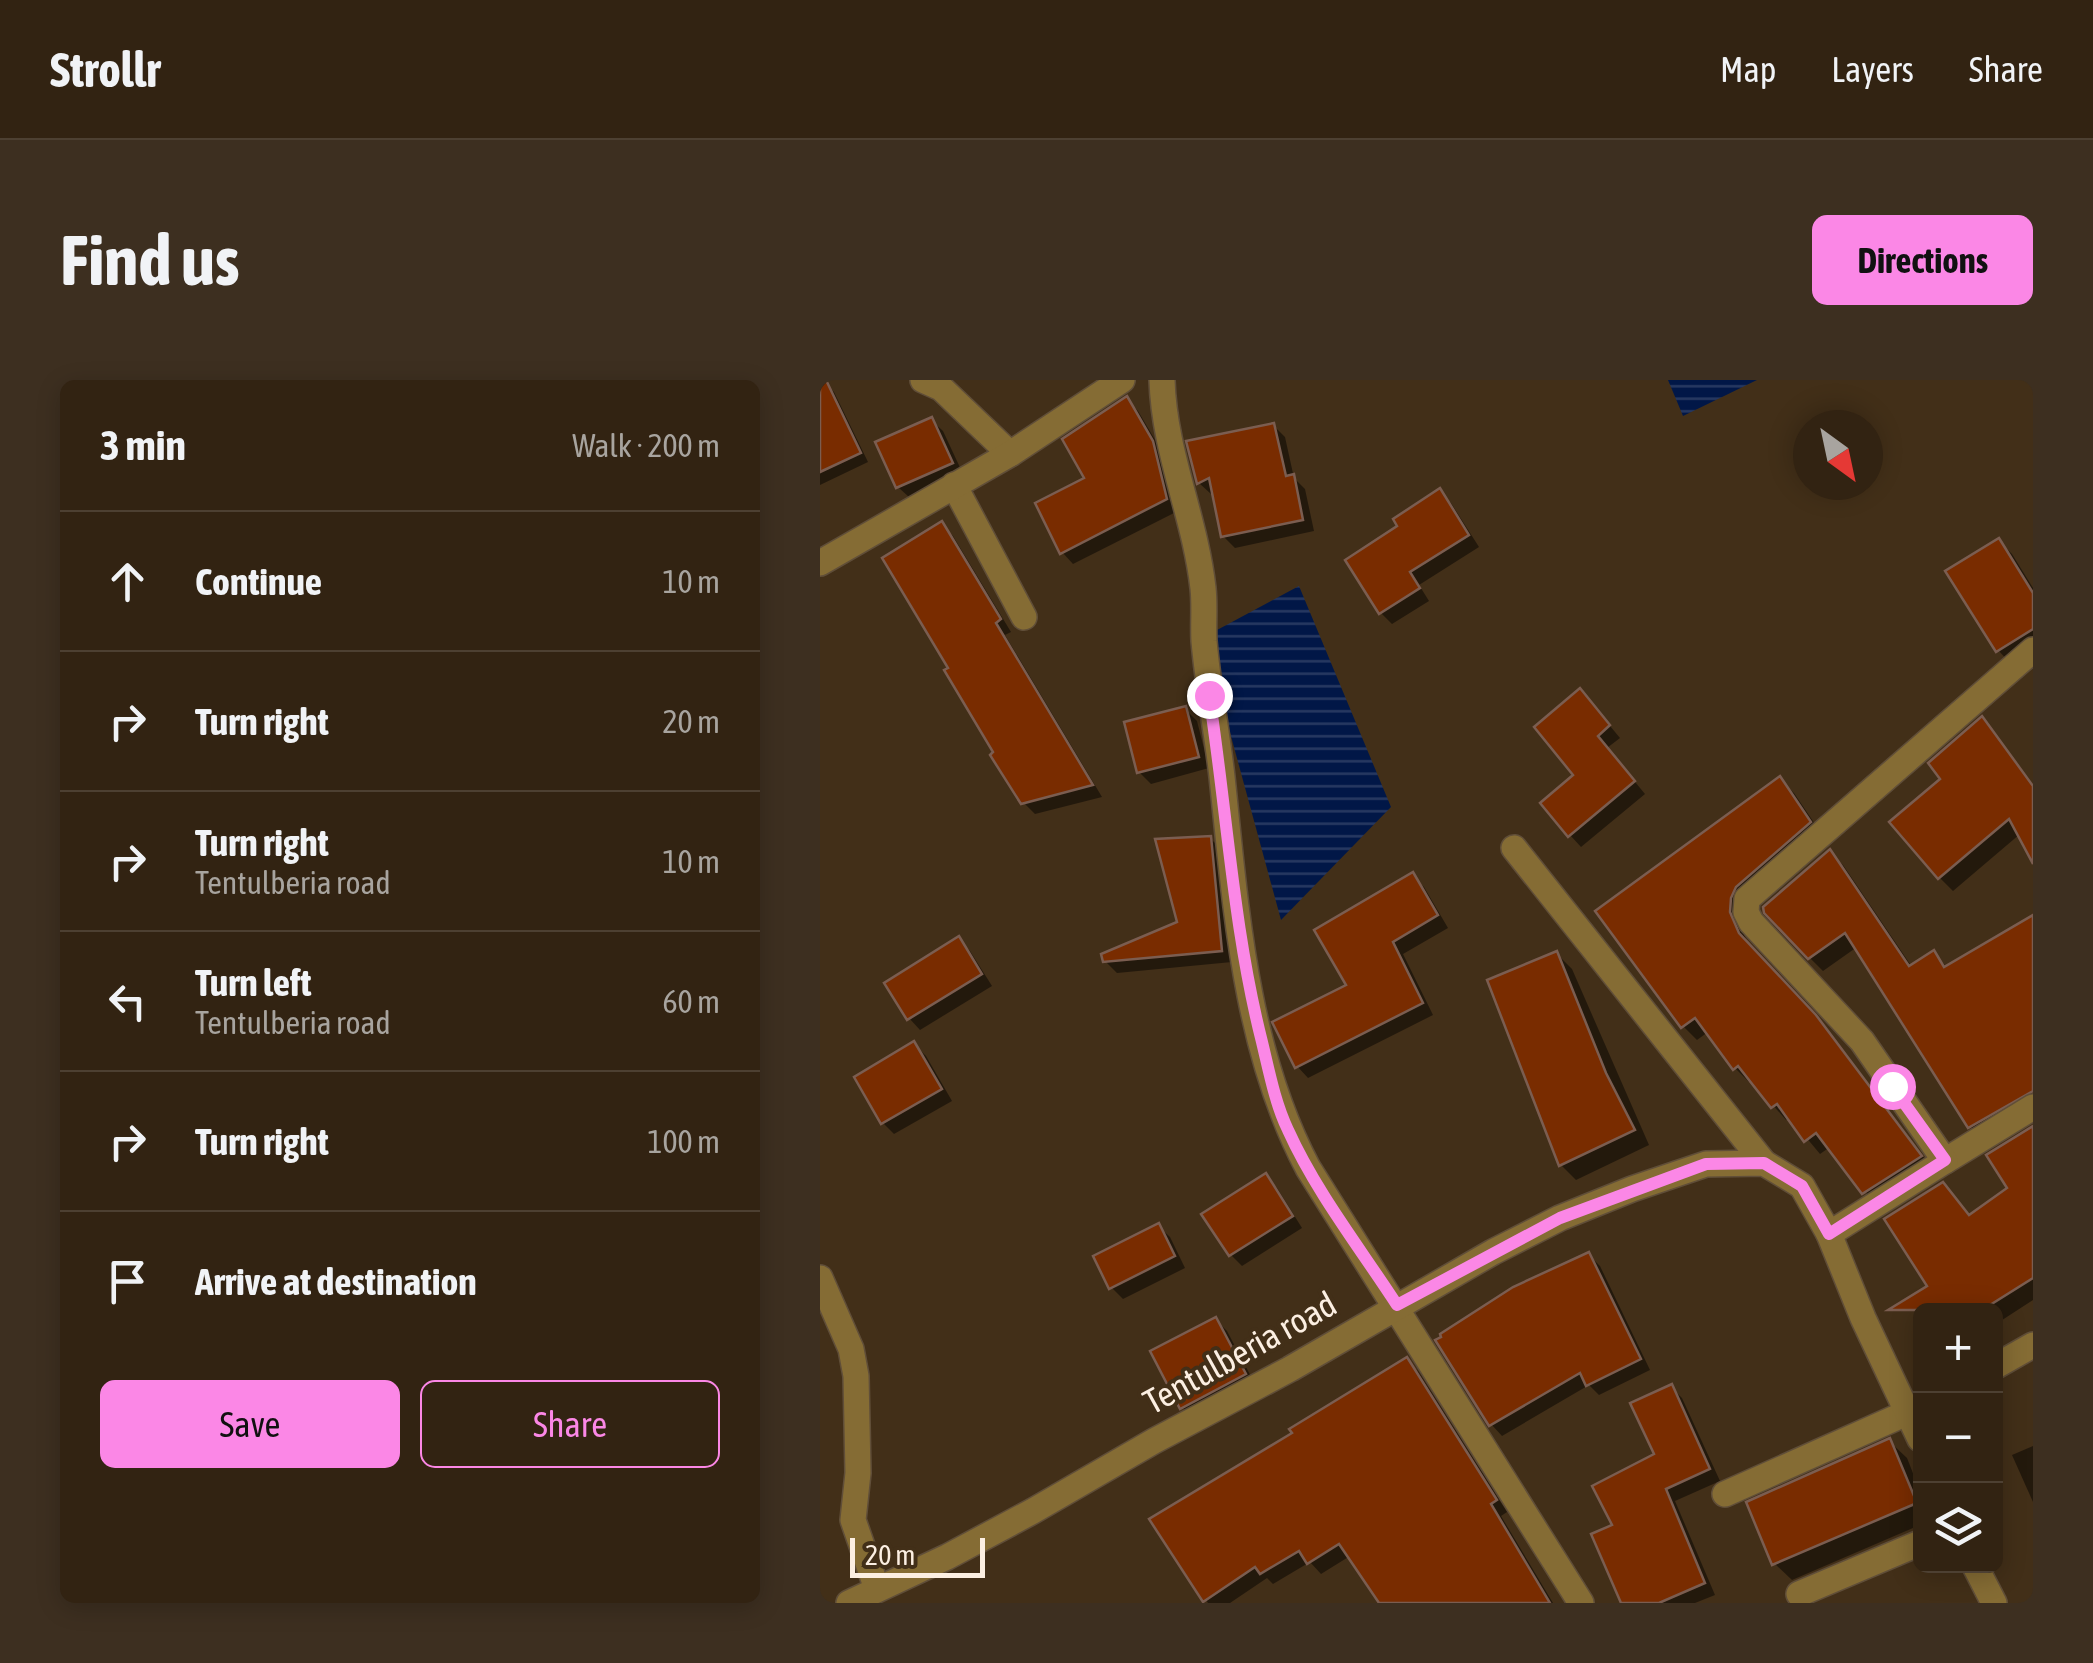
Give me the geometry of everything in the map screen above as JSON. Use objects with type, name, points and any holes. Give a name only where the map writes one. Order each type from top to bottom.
[{"type":"street","points":[[923,380],[941,388],[1010,454]]},
{"type":"street","points":[[820,563],[1010,454],[1122,380]]},
{"type":"street","points":[[1162,380],[1169,446],[1194,532],[1203,590],[1209,695],[1222,774],[1239,936],[1267,1062],[1293,1141],[1582,1603]]},
{"type":"street","points":[[954,486],[1024,617]]},
{"type":"street","points":[[1945,1160],[1862,1041],[1751,922],[1746,912],[1747,899],[2033,650]]},
{"type":"street","points":[[1514,848],[1764,1163],[1802,1186],[1829,1234],[1863,1318],[1913,1406]]},
{"type":"street","points":[[1829,1234],[2033,1107]]},
{"type":"street","name":"Tentulberia road","points":[[849,1603],[947,1558],[1032,1512],[1154,1440],[1560,1218],[1706,1164],[1764,1163]]},
{"type":"street","points":[[820,1278],[852,1350],[858,1473],[854,1520],[878,1589]]},
{"type":"street","points":[[2003,1362],[2033,1345]]},
{"type":"street","points":[[1725,1494],[1913,1411]]},
{"type":"street","points":[[1799,1594],[1913,1547]]},
{"type":"street","points":[[1979,1573],[1994,1603]]},
{"type":"water","points":[[1668,380],[1757,380],[1683,416]]},
{"type":"water","points":[[1299,586],[1391,807],[1281,920],[1204,637]]},
{"type":"building","points":[[820,380],[826,380],[861,453],[820,472]]},
{"type":"building","points":[[1127,396],[1153,441],[1167,499],[1060,554],[1035,503],[1084,478],[1062,439]]},
{"type":"building","points":[[932,417],[953,463],[896,488],[875,442]]},
{"type":"building","points":[[1274,423],[1286,476],[1294,474],[1303,520],[1221,537],[1209,478],[1197,484],[1186,441]]},
{"type":"building","points":[[1440,488],[1469,535],[1410,572],[1420,588],[1379,614],[1345,560],[1397,526],[1393,519]]},
{"type":"building","points":[[942,521],[1001,619],[996,623],[1093,785],[1021,804],[990,755],[993,752],[944,670],[948,668],[882,558]]},
{"type":"building","points":[[1999,538],[2033,593],[2033,629],[1996,652],[1945,571]]},
{"type":"building","points":[[1580,688],[1610,725],[1598,736],[1635,781],[1568,837],[1540,803],[1573,775],[1534,727]]},
{"type":"building","points":[[1186,706],[1199,757],[1137,773],[1124,722]]},
{"type":"building","points":[[1982,716],[2033,786],[2033,864],[2009,819],[1938,879],[1889,822],[1940,779],[1928,763]]},
{"type":"building","points":[[1780,776],[1811,822],[1736,887],[1730,912],[1739,933],[1816,1015],[1922,1156],[1862,1194],[1816,1133],[1804,1142],[1777,1104],[1771,1108],[1738,1066],[1733,1070],[1695,1018],[1681,1028],[1595,911]]},
{"type":"building","points":[[1211,836],[1222,951],[1103,962],[1101,954],[1177,922],[1155,839]]},
{"type":"building","points":[[1830,849],[1909,966],[1934,950],[1944,967],[2033,915],[2033,1091],[1968,1128],[1845,933],[1808,959],[1764,913],[1763,907]]},
{"type":"building","points":[[1413,872],[1438,915],[1393,942],[1423,1003],[1295,1068],[1272,1022],[1346,985],[1314,930]]},
{"type":"building","points":[[959,936],[982,974],[907,1020],[884,983]]},
{"type":"building","points":[[1557,951],[1606,1073],[1635,1130],[1559,1166],[1487,980]]},
{"type":"building","points":[[914,1041],[942,1089],[881,1124],[854,1077]]},
{"type":"building","points":[[2033,1126],[2033,1278],[1993,1303],[1913,1303],[1913,1310],[1888,1310],[1927,1286],[1884,1219],[1943,1182],[1969,1215],[2007,1188],[1986,1155]]},
{"type":"building","points":[[1266,1173],[1293,1216],[1229,1256],[1201,1214]]},
{"type":"building","points":[[1159,1223],[1175,1256],[1109,1289],[1093,1256]]},
{"type":"building","points":[[1589,1252],[1641,1359],[1586,1386],[1580,1373],[1489,1426],[1435,1340],[1513,1287]]},
{"type":"building","points":[[1216,1317],[1246,1374],[1180,1409],[1150,1351]]},
{"type":"building","points":[[1407,1357],[1497,1500],[1491,1504],[1550,1603],[1379,1603],[1339,1544],[1307,1564],[1299,1551],[1260,1574],[1255,1567],[1203,1602],[1149,1519],[1292,1433],[1289,1429]]},
{"type":"building","points":[[1672,1384],[1710,1469],[1666,1489],[1705,1583],[1659,1603],[1621,1603],[1591,1534],[1612,1525],[1592,1486],[1654,1454],[1630,1403]]},
{"type":"building","points":[[1890,1438],[1913,1493],[1913,1505],[1772,1565],[1746,1502]]},
{"type":"route","points":[[1209,695],[1222,774],[1239,936],[1271,1079],[1286,1127],[1308,1168],[1397,1305],[1560,1218],[1706,1164],[1764,1163],[1802,1186],[1829,1234],[1945,1160],[1892,1086]]}]
